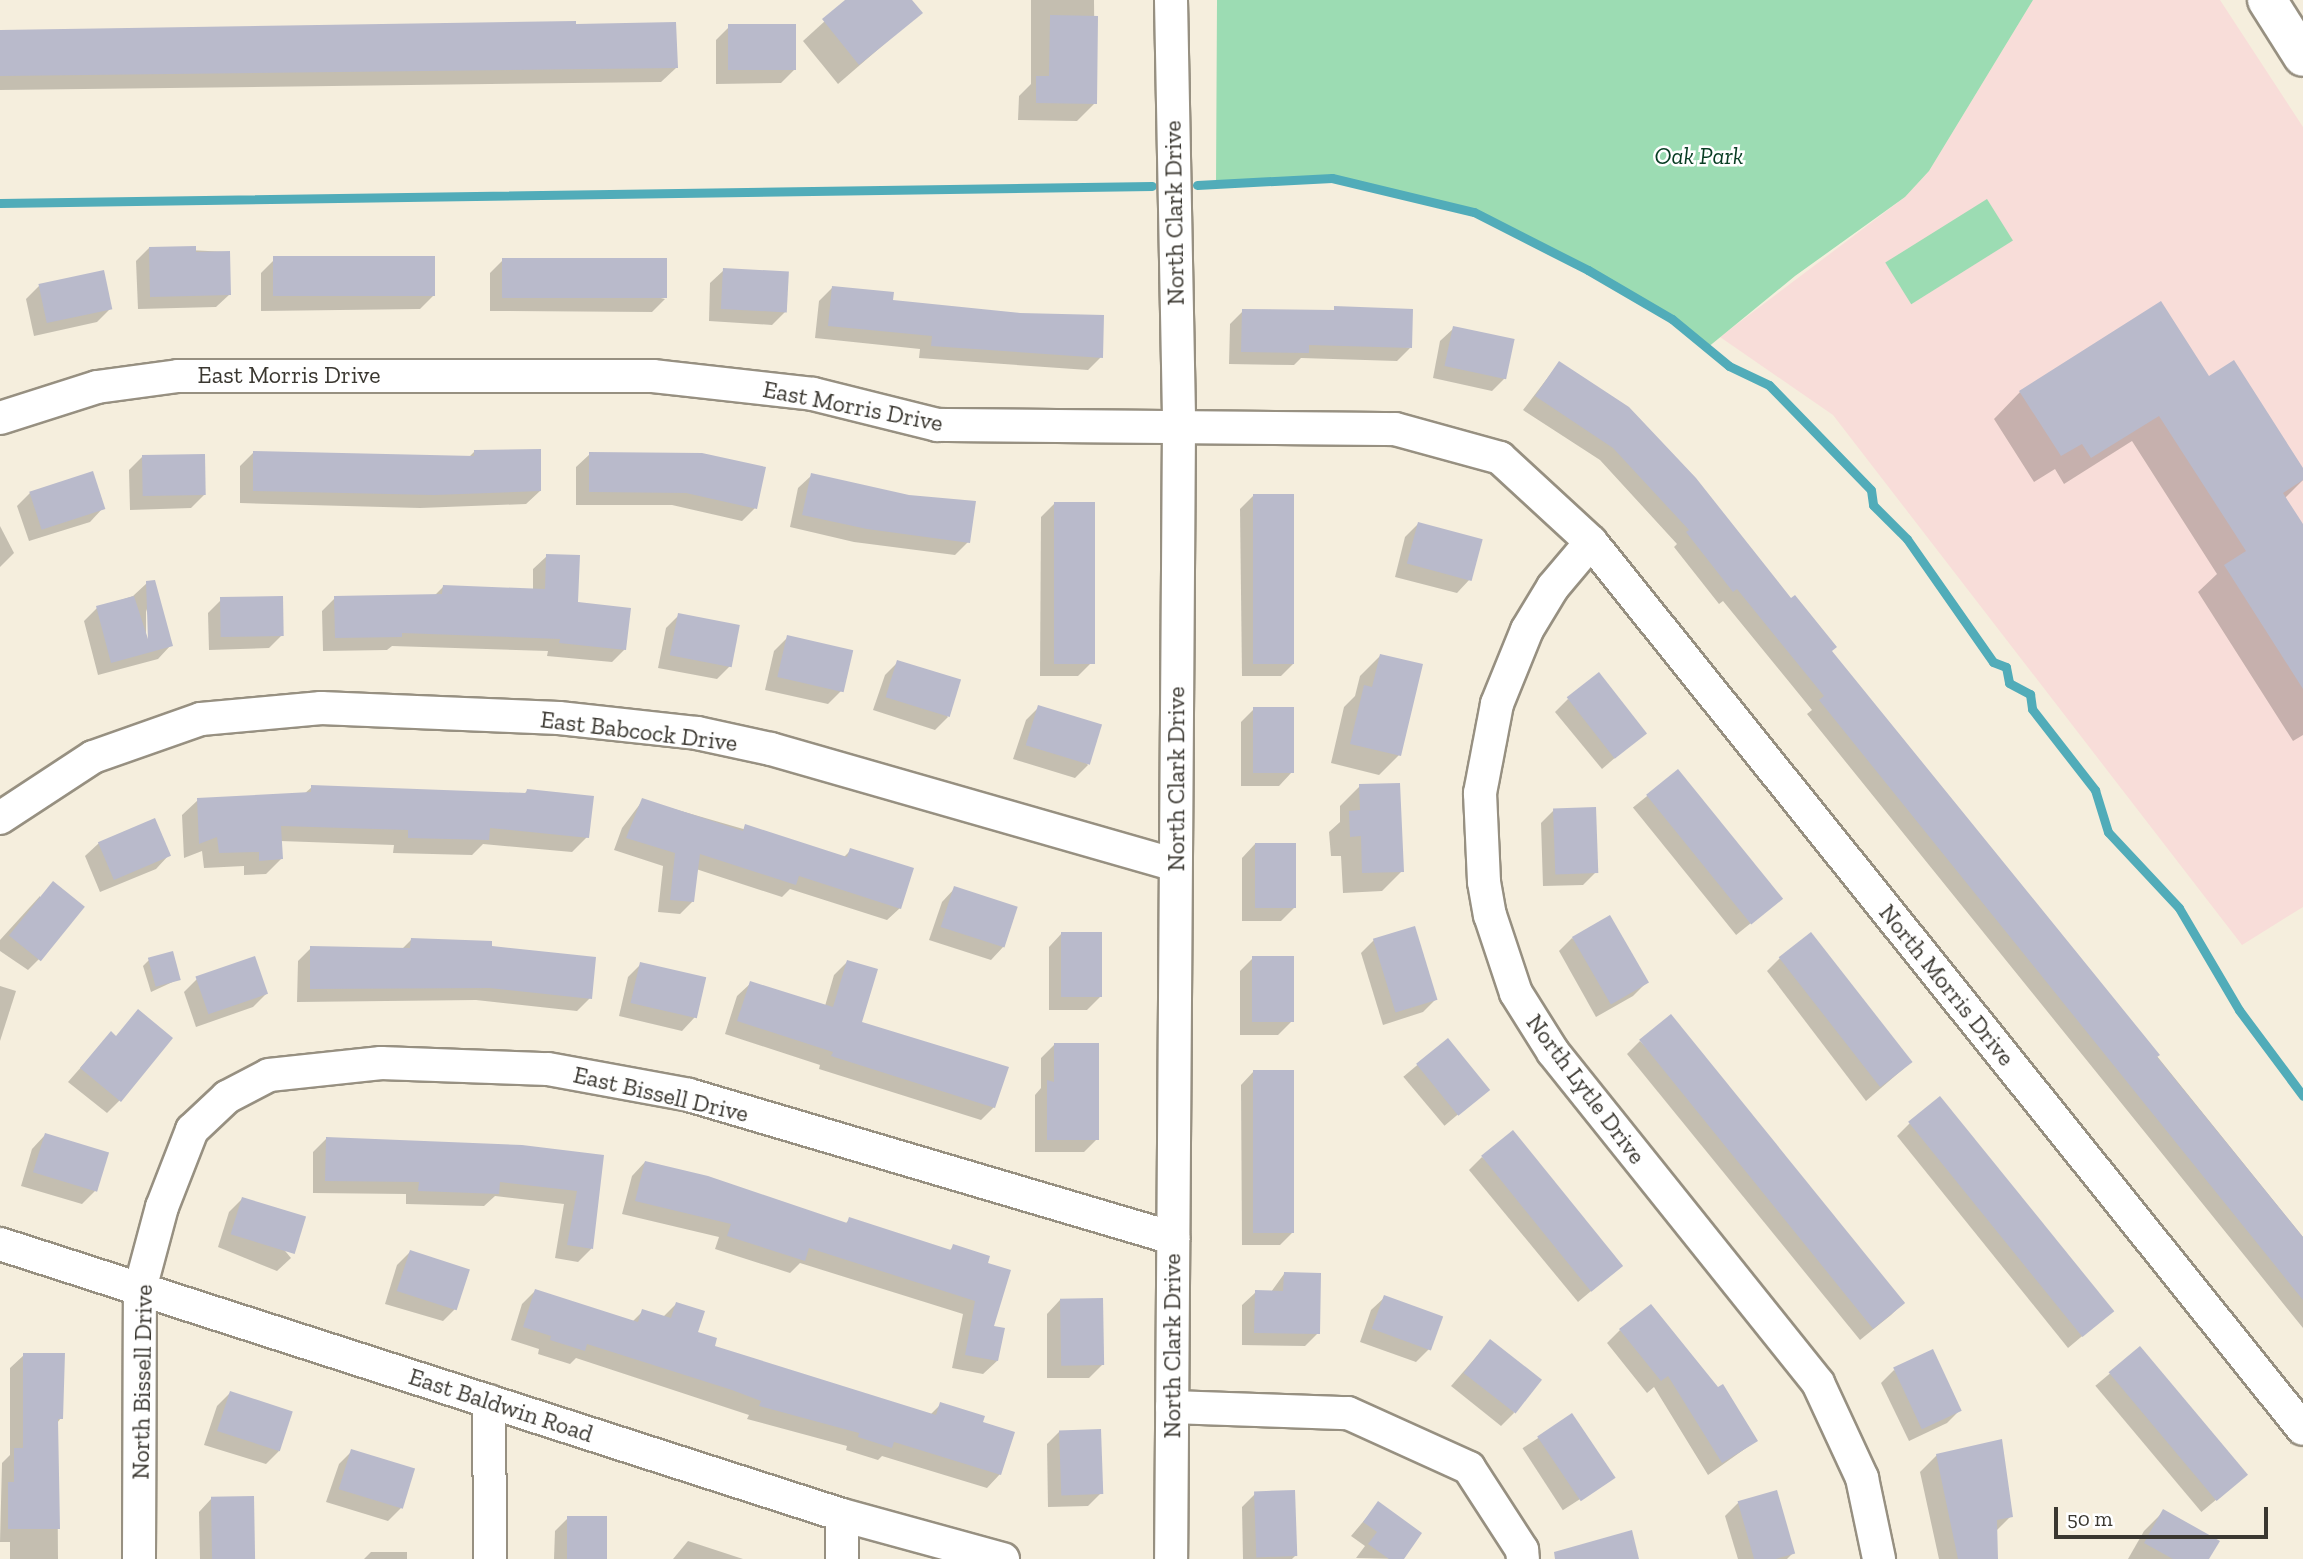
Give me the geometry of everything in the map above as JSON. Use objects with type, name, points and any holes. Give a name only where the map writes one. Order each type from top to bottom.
[{"type":"street","name":"North Clark Drive","points":[[1171,0],[1179,427],[1171,1559]]},
{"type":"street","points":[[2267,0],[2303,57]]},
{"type":"street","name":"East Morris Drive","points":[[0,418],[97,387],[178,376],[653,376],[813,394],[937,425],[1395,429],[1500,458],[1591,542]]},
{"type":"street","name":"North Morris Drive","points":[[1591,542],[2303,1429]]},
{"type":"street","name":"North Lytle Drive","points":[[1591,542],[1553,587],[1527,630],[1497,705],[1480,793],[1484,882],[1494,928],[1516,993],[1553,1052],[1818,1383],[1862,1478],[1879,1559]]},
{"type":"street","name":"East Babcock Drive","points":[[0,818],[93,757],[201,719],[321,708],[596,721],[697,733],[771,749],[1175,865]]},
{"type":"street","name":"East Bissell Drive","points":[[192,1130],[227,1097],[269,1075],[381,1063],[548,1069],[689,1095],[1173,1238]]},
{"type":"street","name":"North Bissell Drive","points":[[139,1559],[140,1289],[162,1207],[192,1130]]},
{"type":"street","name":"East Baldwin Road","points":[[0,1244],[842,1515],[1003,1559]]},
{"type":"street","points":[[489,1401],[490,1559]]},
{"type":"street","points":[[1172,1407],[1348,1413],[1469,1468],[1522,1550],[1522,1559]]},
{"type":"street","points":[[842,1515],[842,1559]]},
{"type":"shaded area","points":[[2033,0],[2220,0],[2303,127],[2303,907],[2242,945],[1833,415],[1720,337],[1905,197],[1929,171]]},
{"type":"green space","name":"Oak Park","points":[[1217,0],[2033,0],[1929,171],[1905,197],[1795,276],[1707,348],[1672,319],[1588,270],[1474,212],[1333,178],[1216,184]]},
{"type":"green space","points":[[1987,199],[2013,241],[1911,304],[1885,263]]},
{"type":"building","points":[[845,0],[912,0],[923,13],[859,65],[822,19]]},
{"type":"building","points":[[1050,15],[1098,16],[1097,104],[1036,103],[1036,76],[1049,76]]},
{"type":"building","points":[[576,21],[576,24],[676,22],[678,68],[0,76],[0,30]]},
{"type":"building","points":[[728,24],[796,24],[796,70],[728,70]]},
{"type":"building","points":[[196,246],[196,252],[230,251],[231,295],[150,297],[149,247]]},
{"type":"building","points":[[273,256],[435,256],[435,296],[273,296]]},
{"type":"building","points":[[502,258],[667,258],[667,298],[502,298]]},
{"type":"building","points":[[723,268],[789,271],[787,312],[721,309]]},
{"type":"building","points":[[104,270],[112,309],[47,323],[38,284]]},
{"type":"building","points":[[832,286],[894,292],[893,300],[1020,313],[1104,315],[1103,358],[931,346],[932,336],[828,326]]},
{"type":"building","points":[[2161,301],[2209,376],[2234,360],[2303,468],[2303,480],[2283,493],[2303,524],[2303,689],[2224,565],[2246,551],[2159,416],[2091,458],[2082,444],[2061,456],[2019,391]]},
{"type":"building","points":[[1334,306],[1413,309],[1412,348],[1309,345],[1309,353],[1241,352],[1242,309],[1334,310]]},
{"type":"building","points":[[1453,326],[1515,339],[1506,379],[1444,366]]},
{"type":"building","points":[[1559,361],[1629,407],[1696,478],[1791,598],[1795,595],[1837,647],[1832,651],[2160,1055],[2157,1057],[2303,1237],[2303,1300],[1819,700],[1824,696],[1737,589],[1733,592],[1686,532],[1689,530],[1613,448],[1535,396]]},
{"type":"building","points":[[541,449],[541,491],[434,495],[253,491],[253,451],[474,456],[474,450]]},
{"type":"building","points":[[589,452],[702,453],[766,467],[757,509],[686,493],[589,492]]},
{"type":"building","points":[[205,454],[206,495],[143,496],[142,455]]},
{"type":"building","points":[[93,471],[105,509],[42,530],[29,492]]},
{"type":"building","points":[[811,473],[909,495],[976,501],[970,543],[867,529],[802,515]]},
{"type":"building","points":[[1253,494],[1294,494],[1294,664],[1253,664]]},
{"type":"building","points":[[1054,502],[1095,502],[1095,664],[1054,664]]},
{"type":"building","points":[[1418,522],[1483,539],[1472,581],[1407,564]]},
{"type":"building","points":[[546,554],[580,555],[578,602],[631,608],[626,650],[559,643],[560,639],[402,633],[402,637],[335,638],[334,596],[442,594],[443,585],[545,589]]},
{"type":"building","points":[[155,580],[173,646],[111,663],[96,606],[134,596],[148,639],[146,581]]},
{"type":"building","points":[[283,596],[284,636],[221,637],[220,597]]},
{"type":"building","points":[[678,613],[740,625],[732,667],[670,655]]},
{"type":"building","points":[[787,635],[853,650],[844,692],[777,677]]},
{"type":"building","points":[[1380,654],[1423,664],[1401,756],[1350,744],[1364,685],[1372,687]]},
{"type":"building","points":[[897,660],[961,680],[950,717],[886,697]]},
{"type":"building","points":[[1599,672],[1647,733],[1615,759],[1567,697]]},
{"type":"building","points":[[1038,705],[1102,725],[1090,765],[1026,745]]},
{"type":"building","points":[[1253,707],[1294,707],[1294,773],[1253,773]]},
{"type":"building","points":[[1678,769],[1783,899],[1751,925],[1646,795]]},
{"type":"building","points":[[1400,783],[1404,872],[1362,873],[1361,836],[1350,837],[1349,811],[1360,810],[1359,784]]},
{"type":"building","points":[[311,785],[526,793],[527,789],[594,796],[589,838],[490,828],[489,840],[408,838],[408,830],[281,826],[283,859],[259,861],[259,852],[219,853],[217,837],[199,844],[197,798],[311,792]]},
{"type":"building","points":[[642,798],[743,831],[745,824],[847,857],[850,848],[914,868],[901,909],[799,876],[796,885],[700,854],[694,902],[670,900],[675,853],[626,838]]},
{"type":"building","points":[[1596,807],[1598,873],[1555,874],[1553,809]]},
{"type":"building","points":[[155,818],[171,856],[114,880],[98,842]]},
{"type":"building","points":[[1255,843],[1296,843],[1296,908],[1255,908]]},
{"type":"building","points":[[53,881],[85,907],[41,961],[9,935]]},
{"type":"building","points":[[954,886],[1018,907],[1004,948],[941,927]]},
{"type":"building","points":[[1610,915],[1649,983],[1611,1005],[1572,937]]},
{"type":"building","points":[[1415,926],[1438,1000],[1395,1012],[1373,939]]},
{"type":"building","points":[[1061,932],[1102,932],[1102,997],[1061,997]]},
{"type":"building","points":[[1811,932],[1913,1062],[1880,1087],[1779,957]]},
{"type":"building","points":[[411,938],[492,941],[492,946],[596,957],[592,999],[490,988],[310,989],[310,946],[410,948]]},
{"type":"building","points":[[173,951],[181,980],[156,987],[148,958]]},
{"type":"building","points":[[255,956],[268,994],[208,1014],[195,977]]},
{"type":"building","points":[[1252,956],[1294,956],[1294,1022],[1252,1022]]},
{"type":"building","points":[[847,960],[878,969],[862,1022],[1009,1067],[995,1108],[831,1056],[833,1052],[737,1021],[750,981],[833,1007]]},
{"type":"building","points":[[640,962],[706,977],[697,1018],[631,1003]]},
{"type":"building","points":[[138,1009],[173,1038],[121,1102],[80,1068],[111,1031],[116,1036]]},
{"type":"building","points":[[1671,1014],[1905,1303],[1873,1329],[1639,1040]]},
{"type":"building","points":[[1448,1038],[1490,1090],[1458,1116],[1416,1064]]},
{"type":"building","points":[[1054,1043],[1099,1043],[1099,1140],[1047,1140],[1047,1080],[1054,1082]]},
{"type":"building","points":[[1253,1070],[1294,1070],[1294,1233],[1253,1233]]},
{"type":"building","points":[[1940,1096],[2114,1311],[2082,1337],[1908,1122]]},
{"type":"building","points":[[1513,1130],[1623,1266],[1591,1292],[1481,1156]]},
{"type":"building","points":[[45,1133],[109,1153],[97,1192],[33,1172]]},
{"type":"building","points":[[326,1137],[522,1145],[604,1155],[593,1249],[567,1245],[577,1191],[500,1182],[499,1194],[418,1191],[419,1182],[325,1181]]},
{"type":"building","points":[[645,1161],[708,1176],[847,1223],[849,1217],[951,1250],[953,1244],[990,1256],[988,1263],[1011,1270],[994,1326],[1005,1328],[998,1361],[965,1355],[975,1301],[809,1248],[805,1261],[727,1236],[731,1224],[635,1201]]},
{"type":"building","points":[[242,1197],[306,1217],[295,1254],[231,1234]]},
{"type":"building","points":[[410,1250],[470,1269],[457,1310],[397,1291]]},
{"type":"building","points":[[1284,1272],[1321,1273],[1320,1334],[1254,1333],[1255,1290],[1283,1291]]},
{"type":"building","points":[[535,1289],[638,1322],[642,1309],[671,1318],[676,1302],[705,1311],[698,1332],[717,1338],[715,1346],[936,1415],[940,1402],[985,1416],[983,1422],[1015,1432],[1001,1475],[894,1442],[892,1448],[858,1437],[859,1433],[759,1406],[761,1401],[732,1390],[587,1344],[585,1351],[550,1340],[551,1336],[523,1327]]},
{"type":"building","points":[[1384,1295],[1443,1317],[1431,1350],[1372,1329]]},
{"type":"building","points":[[1103,1298],[1104,1365],[1061,1366],[1060,1299]]},
{"type":"building","points":[[1651,1304],[1718,1387],[1723,1384],[1758,1441],[1722,1463],[1668,1376],[1661,1381],[1619,1329]]},
{"type":"building","points":[[1490,1339],[1542,1380],[1516,1414],[1464,1373]]},
{"type":"building","points":[[2140,1346],[2248,1475],[2217,1501],[2109,1372]]},
{"type":"building","points":[[1933,1349],[1962,1411],[1922,1429],[1893,1368]]},
{"type":"building","points":[[23,1353],[65,1353],[63,1419],[58,1419],[60,1529],[8,1529],[8,1482],[14,1482],[14,1448],[23,1448]]},
{"type":"building","points":[[230,1391],[293,1411],[280,1451],[217,1431]]},
{"type":"building","points":[[1572,1413],[1616,1478],[1581,1501],[1537,1436]]},
{"type":"building","points":[[1101,1429],[1103,1494],[1061,1495],[1059,1430]]},
{"type":"building","points":[[2002,1439],[2013,1517],[1997,1520],[1998,1559],[1958,1559],[1936,1454]]},
{"type":"building","points":[[351,1449],[415,1469],[403,1509],[339,1489]]},
{"type":"building","points":[[1295,1490],[1297,1556],[1256,1557],[1254,1491]]},
{"type":"building","points":[[1777,1490],[1795,1553],[1776,1559],[1754,1559],[1738,1501]]},
{"type":"building","points":[[254,1496],[255,1559],[212,1559],[211,1497]]},
{"type":"building","points":[[1378,1501],[1422,1533],[1404,1559],[1389,1559],[1368,1544],[1377,1532],[1363,1522]]},
{"type":"building","points":[[2163,1509],[2220,1541],[2209,1559],[2173,1559],[2144,1543]]},
{"type":"building","points":[[567,1516],[607,1516],[607,1559],[567,1559]]},
{"type":"building","points":[[1632,1530],[1639,1559],[1555,1559],[1554,1552]]},
{"type":"waterway","points":[[1197,185],[1332,178],[1474,212],[1588,270],[1672,319],[1729,366],[1769,385],[1871,490],[1873,505],[1907,539],[1993,662],[2006,667],[2009,683],[2030,694],[2032,709],[2095,790],[2108,832],[2179,908],[2239,1010],[2303,1096]]},
{"type":"waterway","points":[[0,203],[1152,186]]}]
